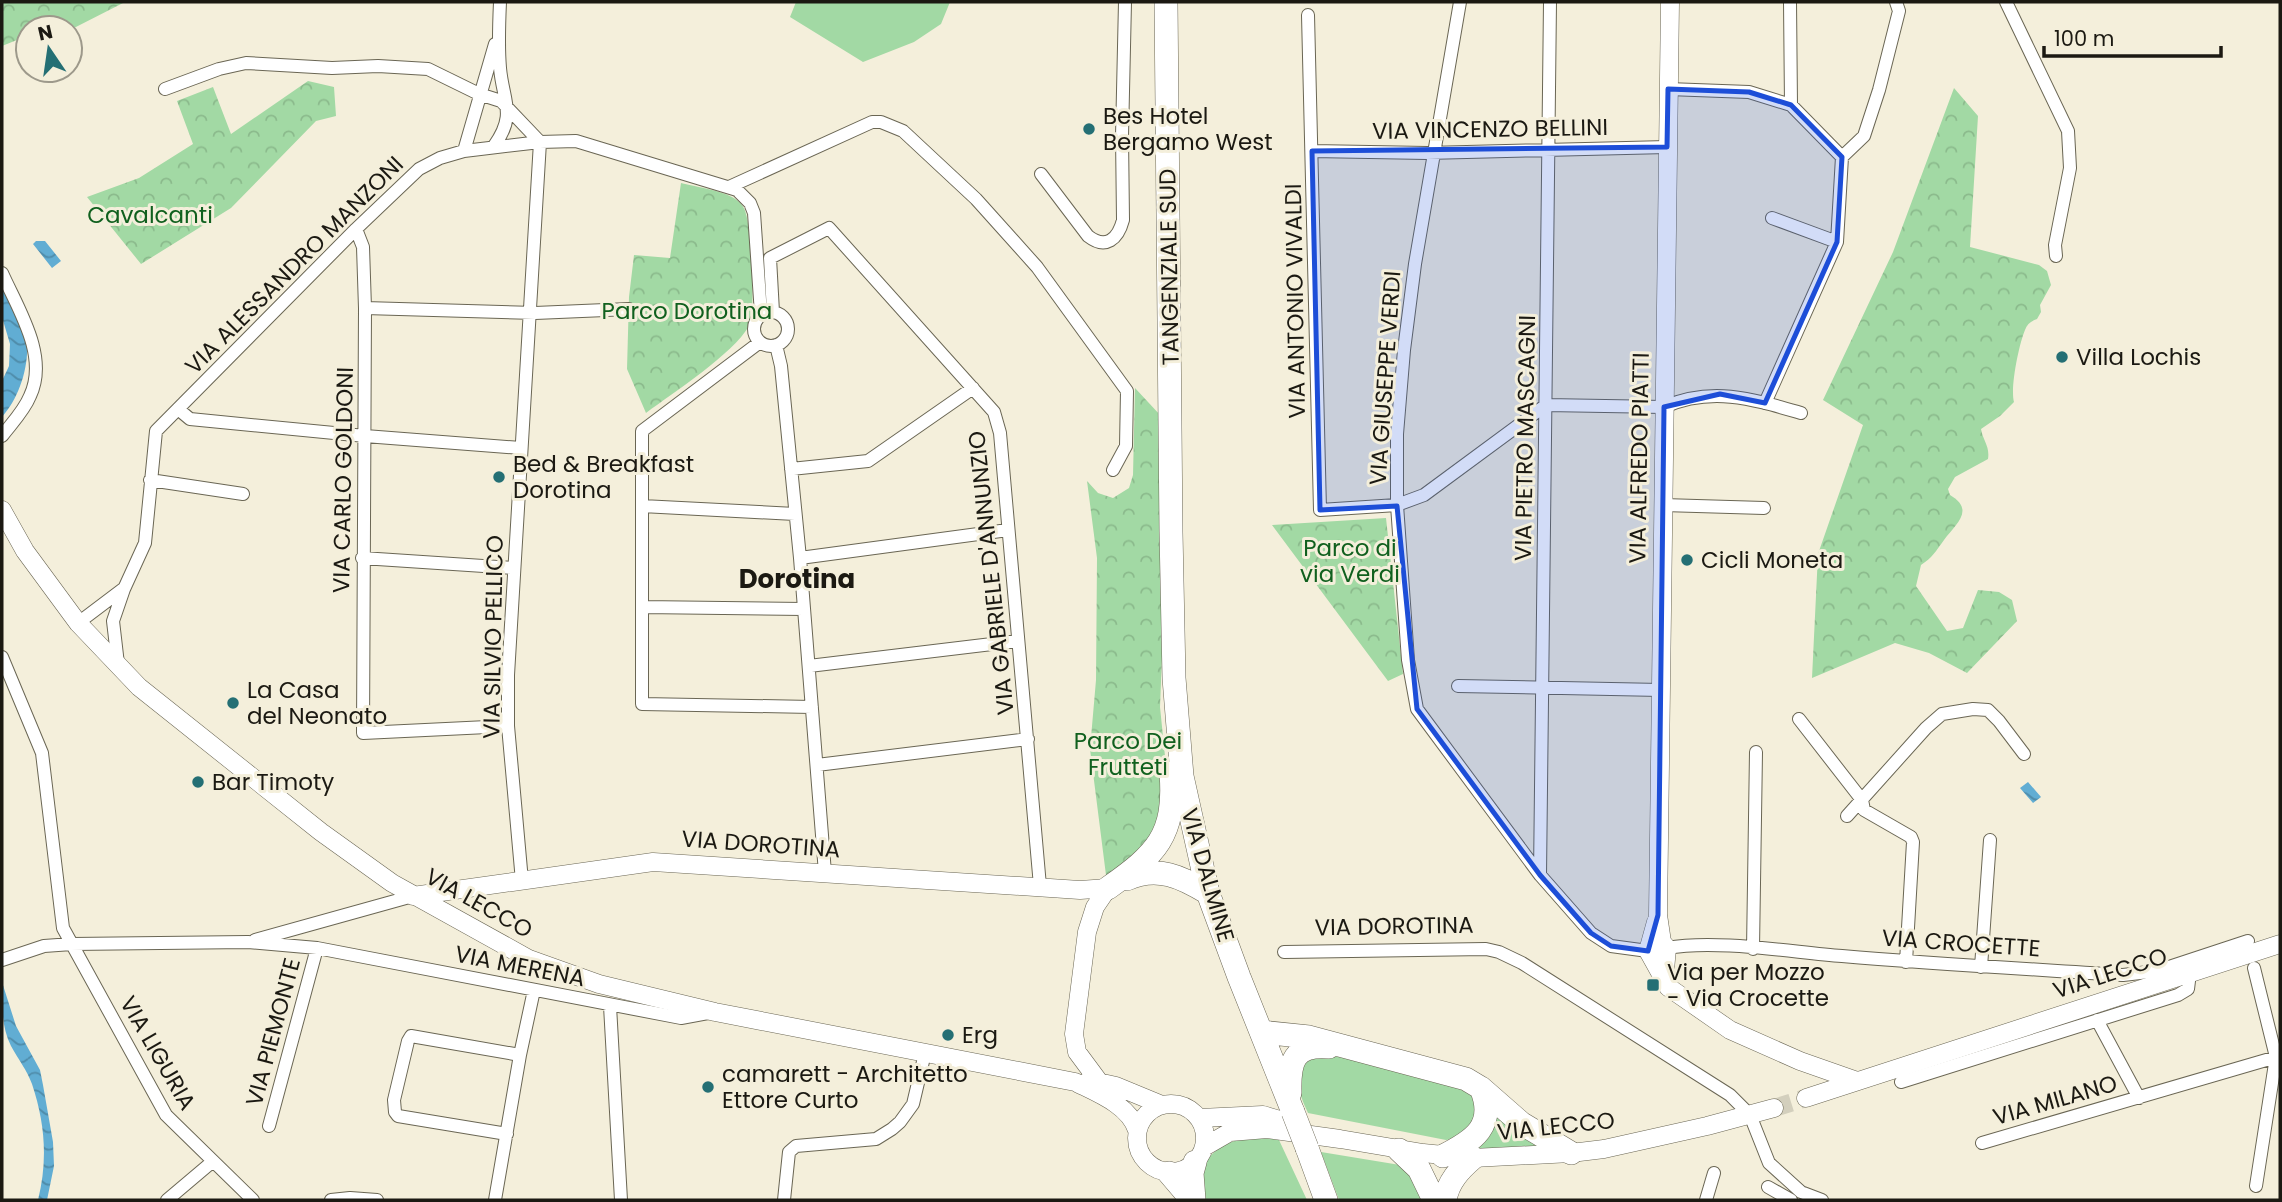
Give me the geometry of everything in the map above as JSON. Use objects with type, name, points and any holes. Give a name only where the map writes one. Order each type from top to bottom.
[{"type":"highway","name":"TANGENZIALE SUD","points":[[1166,2],[1171,532]]},
{"type":"highway","points":[[1108,888],[1140,865],[1160,843],[1166,831],[1172,800],[1165,694],[1166,589],[1171,532]]},
{"type":"highway","name":"VIA DALMINE","points":[[1171,532],[1174,678],[1182,776],[1208,893],[1326,1200]]},
{"type":"highway","points":[[1108,888],[1134,876],[1164,872],[1208,893]]},
{"type":"highway","points":[[1261,1032],[1309,1037],[1466,1079],[1481,1088],[1521,1123],[1571,1153]]},
{"type":"highway","points":[[1292,1108],[1290,1070],[1296,1056],[1317,1046],[1350,1049]]},
{"type":"highway","points":[[1443,1156],[1465,1145],[1480,1130],[1487,1108],[1481,1088]]},
{"type":"highway","points":[[1399,1150],[1419,1170],[1434,1200]]},
{"type":"highway","points":[[1193,1200],[1192,1173],[1200,1154]]},
{"type":"highway","points":[[1445,1200],[1453,1178],[1473,1158]]},
{"type":"highway","points":[[1169,1173],[1193,1200]]},
{"type":"main road","name":"VIA ALFREDO PIATTI","points":[[1670,2],[1657,949],[1664,981],[1683,998],[1730,1030],[1800,1061]]},
{"type":"main road","name":"VIA LECCO","points":[[2,510],[25,551],[78,623],[119,667],[162,706],[321,832],[413,896],[529,959],[599,984],[715,1012],[1075,1082],[1112,1100],[1135,1121],[1137,1130]]},
{"type":"main road","name":"VIA DOROTINA","points":[[413,896],[653,862],[1080,890],[1108,888]]},
{"type":"main road","points":[[1100,1083],[1077,1052],[1074,1034],[1087,932],[1095,907],[1108,888]]},
{"type":"main road","name":"VIA LECCO","points":[[1800,1061],[1812,1075],[1813,1091],[1808,1097],[2279,944]]},
{"type":"main road","points":[[1800,1061],[1857,1081]]},
{"type":"main road","name":"VIA LECCO","points":[[1075,1082],[1086,1080],[1116,1086],[1161,1105]]},
{"type":"main road","points":[[1161,1105],[1183,1106],[1200,1118],[1205,1132],[1200,1154],[1183,1171],[1169,1173],[1150,1166],[1143,1159],[1136,1140],[1137,1130],[1149,1112],[1161,1105]]},
{"type":"main road","name":"VIA LECCO","points":[[1200,1154],[1230,1132],[1267,1129],[1443,1156],[1473,1158],[1571,1153],[1604,1149],[1774,1108]]},
{"type":"main road","name":"VIA LECCO","points":[[1200,1118],[1263,1115],[1340,1139]]},
{"type":"street","points":[[494,146],[503,134],[508,107],[500,71],[500,2]]},
{"type":"street","points":[[1041,174],[1088,236],[1099,243],[1114,240],[1123,220],[1125,2]]},
{"type":"street","name":"VIA GIUSEPPE VERDI","points":[[1460,2],[1415,264],[1397,434],[1396,505],[1408,660],[1417,709],[1540,875],[1591,933],[1611,946],[1657,949]]},
{"type":"street","name":"VIA PIETRO MASCAGNI","points":[[1540,875],[1550,2]]},
{"type":"street","points":[[1790,2],[1791,105]]},
{"type":"street","points":[[1765,403],[1837,242],[1842,157],[1864,136],[1899,11],[1896,2]]},
{"type":"street","points":[[2006,2],[2068,131],[2070,168],[2055,244],[2056,256]]},
{"type":"street","name":"VIA ANTONIO VIVALDI","points":[[1308,15],[1320,510],[1396,505]]},
{"type":"street","points":[[464,151],[498,34]]},
{"type":"street","points":[[165,89],[219,69],[246,64],[428,69],[479,94],[501,101],[540,142]]},
{"type":"street","points":[[1668,89],[1749,92],[1791,105],[1842,157]]},
{"type":"street","points":[[729,187],[872,122],[881,122],[903,131],[976,199],[1037,267],[1127,391],[1126,446],[1113,470]]},
{"type":"street","name":"VIA ALESSANDRO MANZONI","points":[[119,667],[114,649],[113,621],[145,543],[156,431],[419,169],[440,158],[464,151],[494,146],[576,141],[729,187],[743,195],[754,213],[767,313]]},
{"type":"street","name":"VIA SILVIO PELLICO","points":[[522,881],[508,726],[514,568],[540,142]]},
{"type":"street","name":"VIA VINCENZO BELLINI","points":[[1312,151],[1435,152],[1667,147]]},
{"type":"street","points":[[1772,218],[1837,242]]},
{"type":"street","name":"VIA CARLO GOLDONI","points":[[356,229],[363,247],[365,308],[363,733],[508,726]]},
{"type":"street","name":"VIA GABRIELE D'ANNUNZIO","points":[[767,313],[769,258],[829,229],[994,412],[998,422],[1040,886]]},
{"type":"street","points":[[2,273],[32,341],[36,367],[30,397],[2,436]]},
{"type":"street","points":[[365,308],[530,312],[629,309]]},
{"type":"street","points":[[767,313],[783,317],[787,324],[788,331],[784,340],[776,345],[760,342],[754,329],[756,321],[767,313]]},
{"type":"street","points":[[760,342],[642,430],[642,704],[812,707]]},
{"type":"street","points":[[776,345],[781,366],[800,558],[825,873]]},
{"type":"street","points":[[791,469],[868,461],[973,388]]},
{"type":"street","points":[[1396,505],[1424,495],[1546,405],[1664,407],[1676,401],[1720,394],[1801,413]]},
{"type":"street","points":[[174,413],[190,419],[521,448]]},
{"type":"street","points":[[150,480],[243,494]]},
{"type":"street","points":[[1663,505],[1764,508]]},
{"type":"street","points":[[642,506],[795,514]]},
{"type":"street","points":[[800,558],[1008,530]]},
{"type":"street","points":[[362,558],[514,568]]},
{"type":"street","points":[[78,623],[124,589]]},
{"type":"street","points":[[642,607],[804,609]]},
{"type":"street","points":[[809,666],[1017,641]]},
{"type":"street","name":"VIA LIGURIA","points":[[2,657],[42,753],[63,928],[166,1115],[253,1200]]},
{"type":"street","points":[[1458,686],[1661,690]]},
{"type":"street","points":[[1847,816],[1926,728],[1942,714],[1973,709],[1988,710],[2024,754]]},
{"type":"street","points":[[1799,719],[1862,800],[1864,810],[1911,837],[1913,842],[1906,962]]},
{"type":"street","points":[[817,765],[1028,739]]},
{"type":"street","points":[[1754,949],[1756,752]]},
{"type":"street","points":[[1981,967],[1990,840]]},
{"type":"street","name":"VIA MERENA","points":[[248,942],[413,896]]},
{"type":"street","points":[[310,924],[298,937],[301,943],[317,948]]},
{"type":"street","name":"VIA CROCETTE","points":[[1657,949],[1687,945],[2123,975],[2157,971],[2248,941]]},
{"type":"street","name":"VIA MERENA","points":[[2,960],[44,946],[248,942],[317,948],[681,1018],[715,1012]]},
{"type":"street","name":"VIA PIEMONTE","points":[[269,1126],[317,948]]},
{"type":"street","name":"VIA DOROTINA","points":[[1283,951],[1486,949],[1499,952],[1522,963],[1730,1095],[1750,1115]]},
{"type":"street","points":[[2254,968],[2278,1057],[2256,1186]]},
{"type":"street","name":"VIA LECCO","points":[[1901,1082],[2184,993],[2190,984],[2190,973]]},
{"type":"street","points":[[495,1200],[534,990]]},
{"type":"street","points":[[610,1006],[621,1200]]},
{"type":"street","name":"VIA MILANO","points":[[2097,1020],[2139,1098]]},
{"type":"street","points":[[507,1134],[398,1116],[394,1100],[411,1036],[520,1055]]},
{"type":"street","points":[[784,1200],[789,1152],[796,1146],[876,1139],[900,1122],[913,1104],[925,1053]]},
{"type":"street","name":"VIA MILANO","points":[[1982,1143],[2278,1057]]},
{"type":"street","points":[[1750,1115],[1769,1163],[1801,1192],[1822,1200]]},
{"type":"street","points":[[167,1200],[212,1162]]},
{"type":"street","points":[[1706,1200],[1714,1173]]},
{"type":"street","points":[[1768,1187],[1791,1200]]},
{"type":"street","points":[[331,1200],[377,1200]]},
{"type":"highlighted area","points":[[1668,89],[1749,92],[1791,105],[1842,157],[1837,242],[1765,403],[1720,394],[1664,407],[1658,915],[1648,951],[1611,946],[1591,933],[1540,875],[1417,709],[1397,506],[1320,510],[1312,151],[1667,147]]},
{"type":"green space","points":[[2,2],[125,2],[84,23],[84,14],[14,14],[14,41],[2,46]]},
{"type":"green space","points":[[796,2],[950,2],[941,24],[914,42],[863,62],[790,17]]},
{"type":"green space","name":"Cavalcanti","points":[[308,81],[334,87],[336,116],[316,121],[231,208],[141,264],[87,197],[139,178],[193,144],[177,101],[213,87],[231,134]]},
{"type":"green space","points":[[1954,88],[1978,116],[1970,247],[2039,265],[2047,271],[2051,285],[2040,305],[2041,312],[2037,319],[2027,326],[2023,337],[2014,377],[2014,402],[1981,429],[1988,459],[1955,477],[1948,489],[1950,495],[1962,506],[1961,517],[1934,554],[1921,565],[1916,586],[1947,631],[1963,628],[1978,590],[1999,592],[2012,600],[2017,621],[1967,673],[1929,653],[1895,643],[1812,678],[1818,554],[1863,425],[1823,400],[1893,252]]},
{"type":"green space","name":"Parco Dorotina","points":[[681,183],[727,195],[744,208],[751,253],[751,319],[749,326],[730,348],[646,413],[627,369],[629,297],[634,255],[670,258]]},
{"type":"green space","name":"Parco Dei Frutteti","points":[[1135,388],[1161,416],[1163,631],[1160,707],[1167,776],[1152,839],[1107,883],[1090,749],[1096,680],[1097,558],[1087,481],[1098,493],[1113,498],[1129,488],[1133,475]]},
{"type":"green space","name":"Parco di via Verdi","points":[[1386,518],[1403,674],[1388,681],[1272,525]]},
{"type":"green space","points":[[1334,1054],[1464,1086],[1477,1099],[1473,1127],[1453,1139],[1446,1140],[1308,1113],[1298,1084],[1301,1070],[1312,1059]]},
{"type":"green space","points":[[1492,1106],[1560,1151],[1468,1149]]},
{"type":"green space","points":[[1253,1136],[1279,1140],[1307,1200],[1204,1200],[1201,1176],[1209,1157],[1229,1143]]},
{"type":"green space","points":[[1321,1152],[1400,1165],[1410,1173],[1427,1200],[1339,1200]]},
{"type":"water","points":[[36,241],[45,241],[61,261],[52,268],[33,244]]},
{"type":"water","points":[[2,286],[23,324],[27,348],[20,386],[2,417],[2,381],[9,366],[10,344],[2,317]]},
{"type":"water","points":[[2028,782],[2041,797],[2033,803],[2020,788]]},
{"type":"water","points":[[2,982],[16,1026],[40,1070],[53,1142],[54,1166],[47,1200],[38,1200],[44,1156],[40,1113],[30,1079],[5,1031]]},
{"type":"tunnel","points":[[1774,1108],[1806,1098]]},
{"type":"place","name":"Bes Hotel Bergamo West","points":[[1089,129]]},
{"type":"place","name":"Villa Lochis","points":[[2062,357]]},
{"type":"place","name":"Bed & Breakfast Dorotina","points":[[499,477]]},
{"type":"place","name":"Cicli Moneta","points":[[1687,560]]},
{"type":"place","name":"La Casa del Neonato","points":[[233,703]]},
{"type":"place","name":"Bar Timoty","points":[[198,782]]},
{"type":"place","name":"Via per Mozzo - Via Crocette","points":[[1653,985]]},
{"type":"place","name":"Erg","points":[[948,1035]]},
{"type":"place","name":"camarett - Architetto Ettore Curto","points":[[708,1087]]},
{"type":"district","name":"Dorotina","points":[[797,579]]}]
